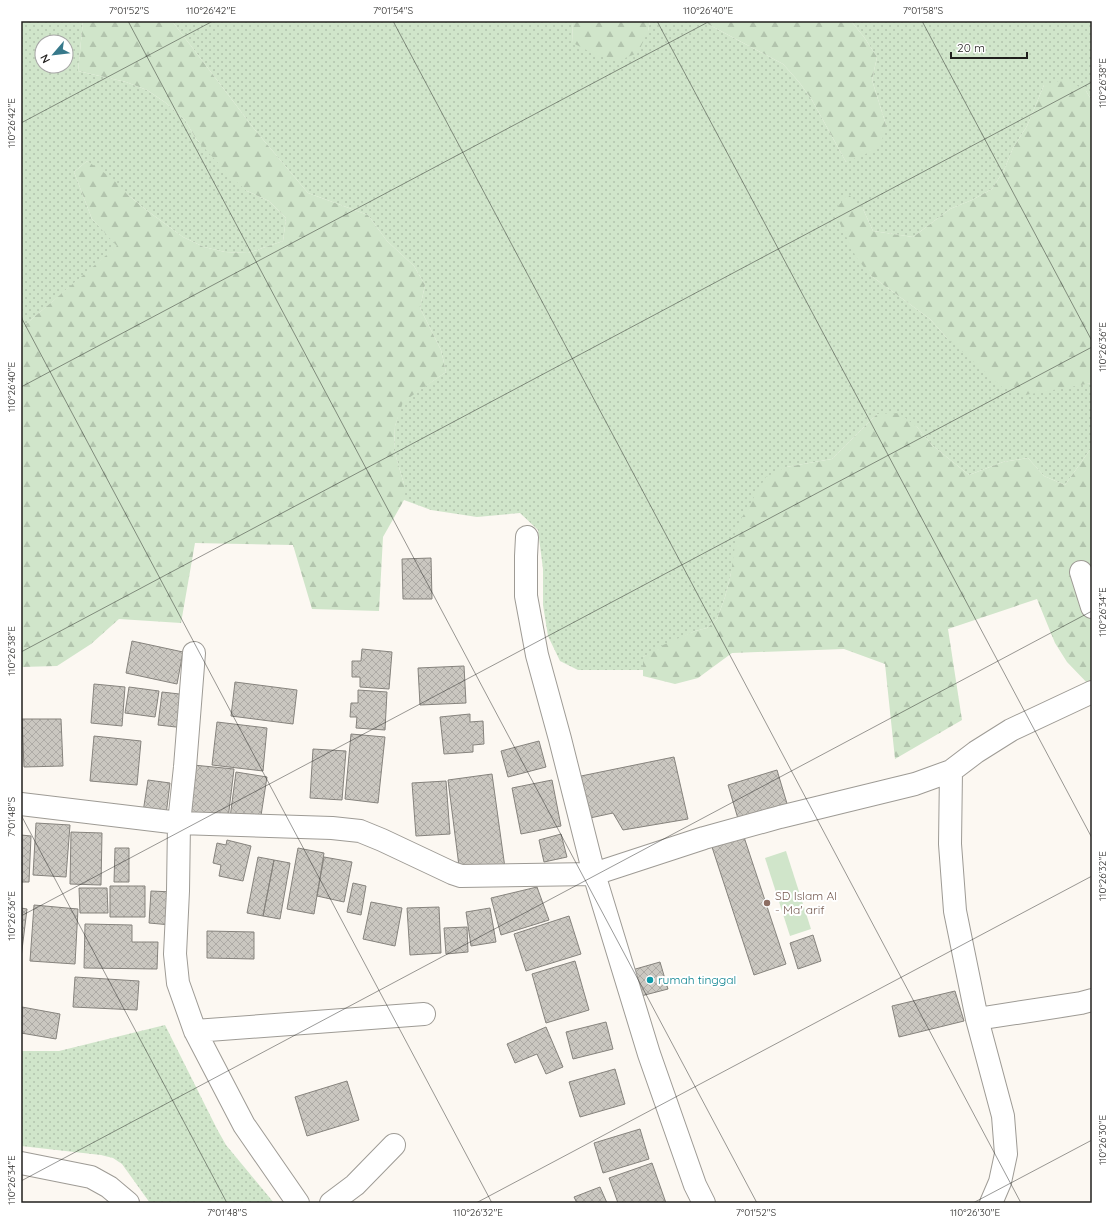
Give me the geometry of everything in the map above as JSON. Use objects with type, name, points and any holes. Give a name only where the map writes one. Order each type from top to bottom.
[{"type":"street","points":[[527,537],[526,596],[537,654],[594,874],[649,1054],[695,1185],[704,1203]]},
{"type":"street","points":[[1081,572],[1092,607]]},
{"type":"street","points":[[194,652],[179,823],[175,954],[178,983],[195,1031],[244,1125],[298,1203]]},
{"type":"street","points":[[21,804],[179,823],[332,828],[360,831],[452,874],[461,876],[594,874],[711,836],[780,817],[916,784],[952,772],[976,752],[1011,730],[1092,692]]},
{"type":"street","points":[[952,772],[950,844],[955,911],[977,1019],[1003,1116],[1006,1154],[1000,1182],[991,1203]]},
{"type":"street","points":[[977,1019],[1092,1000]]},
{"type":"street","points":[[195,1031],[424,1014]]},
{"type":"street","points":[[331,1203],[355,1185],[394,1145]]},
{"type":"street","points":[[21,1163],[91,1177],[109,1187],[128,1203]]},
{"type":"street","points":[[1000,1182],[1009,1203]]},
{"type":"green space","points":[[21,21],[83,21],[78,71],[126,82],[147,90],[166,103],[185,120],[196,139],[247,191],[269,201],[286,218],[283,241],[248,253],[225,252],[204,247],[183,237],[145,209],[87,161],[74,172],[92,219],[118,246],[26,324],[21,337]]},
{"type":"green space","points":[[83,21],[172,21],[255,130],[308,193],[368,215],[387,241],[414,266],[425,285],[420,308],[441,350],[446,372],[403,402],[395,426],[394,450],[404,484],[404,500],[383,537],[379,611],[312,609],[293,545],[195,543],[181,623],[119,619],[91,644],[57,666],[21,667],[21,337],[26,324],[117,246],[92,219],[74,172],[87,161],[112,178],[128,195],[183,237],[204,247],[225,252],[248,253],[283,241],[286,218],[269,201],[247,191],[230,176],[196,139],[185,120],[166,103],[147,90],[126,82],[78,71]]},
{"type":"green space","points":[[172,21],[572,21],[573,43],[648,31],[650,21],[702,21],[783,64],[812,100],[846,162],[886,125],[872,80],[877,57],[851,21],[1092,21],[1092,101],[1086,91],[1044,85],[1027,126],[1013,148],[1004,170],[992,189],[972,200],[950,209],[913,237],[873,231],[863,209],[870,275],[930,319],[947,338],[1071,386],[1092,383],[1092,447],[1065,485],[1044,476],[1028,458],[1003,462],[969,475],[932,445],[917,427],[877,414],[832,459],[786,467],[731,573],[725,597],[717,619],[707,628],[695,631],[643,657],[643,670],[578,670],[560,661],[548,636],[543,605],[543,569],[538,530],[520,513],[477,517],[431,510],[404,500],[404,484],[394,450],[395,426],[402,402],[446,372],[441,350],[420,308],[425,285],[414,266],[387,241],[368,215],[308,193],[255,130]]},
{"type":"green space","points":[[572,21],[650,21],[648,31],[638,53],[617,61],[596,55],[573,43]]},
{"type":"green space","points":[[702,21],[851,21],[877,57],[872,80],[886,125],[880,148],[846,162],[812,100],[783,64]]},
{"type":"green space","points":[[1066,79],[1086,91],[1092,101],[1092,383],[1025,395],[1002,387],[947,338],[930,319],[870,275],[856,257],[834,211],[848,194],[863,209],[873,231],[913,237],[950,209],[972,200],[992,189],[1004,170],[1013,148],[1027,126],[1044,85]]},
{"type":"green space","points":[[899,413],[917,427],[932,445],[969,475],[1003,462],[1028,458],[1044,476],[1065,485],[1092,447],[1092,688],[1067,662],[1055,643],[1037,599],[948,629],[962,720],[895,759],[885,664],[844,649],[732,653],[698,678],[675,684],[643,676],[643,657],[663,645],[695,631],[707,628],[717,619],[725,597],[731,573],[738,524],[766,477],[786,467],[832,459],[877,414]]},
{"type":"green space","points":[[786,851],[811,929],[790,936],[765,858]]},
{"type":"green space","points":[[165,1025],[226,1145],[274,1203],[150,1203],[122,1164],[113,1158],[101,1155],[21,1146],[21,1051],[59,1051]]},
{"type":"building","points":[[431,558],[432,599],[403,599],[402,559]]},
{"type":"building","points":[[132,641],[183,652],[177,684],[126,673]]},
{"type":"building","points":[[362,649],[392,652],[389,689],[360,687],[360,677],[352,677],[352,661],[361,661]]},
{"type":"building","points":[[464,666],[466,703],[420,705],[418,668]]},
{"type":"building","points":[[235,682],[297,690],[293,724],[231,716]]},
{"type":"building","points":[[94,684],[125,687],[122,726],[91,723]]},
{"type":"building","points":[[129,687],[159,691],[155,717],[125,713]]},
{"type":"building","points":[[358,690],[387,692],[385,730],[356,728],[357,717],[350,717],[351,703],[358,703]]},
{"type":"building","points":[[162,692],[188,695],[185,728],[158,725]]},
{"type":"building","points":[[470,714],[470,722],[483,721],[484,744],[473,745],[473,752],[444,754],[440,717]]},
{"type":"building","points":[[22,719],[61,719],[63,766],[24,767]]},
{"type":"building","points":[[217,722],[267,728],[263,771],[212,765]]},
{"type":"building","points":[[351,734],[385,737],[378,803],[345,799]]},
{"type":"building","points":[[94,736],[141,741],[137,785],[90,781]]},
{"type":"building","points":[[539,741],[546,767],[508,777],[501,751]]},
{"type":"building","points":[[313,749],[346,751],[342,800],[310,798]]},
{"type":"building","points":[[674,757],[688,819],[623,830],[613,813],[590,818],[581,776]]},
{"type":"building","points":[[193,765],[234,769],[228,819],[187,814]]},
{"type":"building","points":[[777,770],[788,807],[739,822],[728,785]]},
{"type":"building","points":[[236,772],[267,777],[260,822],[230,818]]},
{"type":"building","points":[[492,774],[505,868],[460,874],[448,780]]},
{"type":"building","points":[[148,780],[170,783],[166,815],[143,812]]},
{"type":"building","points":[[552,780],[561,826],[521,834],[512,788]]},
{"type":"building","points":[[446,781],[450,834],[416,836],[412,783]]},
{"type":"building","points":[[36,823],[70,825],[66,877],[33,875]]},
{"type":"building","points":[[71,832],[102,833],[101,885],[70,884]]},
{"type":"building","points":[[561,834],[567,857],[544,862],[539,840]]},
{"type":"building","points":[[743,834],[786,964],[754,975],[711,844]]},
{"type":"building","points":[[21,835],[31,836],[29,882],[21,882]]},
{"type":"building","points":[[227,840],[251,846],[243,881],[219,876],[221,865],[213,863],[217,843],[226,845]]},
{"type":"building","points":[[115,848],[129,848],[129,882],[114,882]]},
{"type":"building","points":[[298,848],[324,853],[314,914],[287,909]]},
{"type":"building","points":[[258,857],[274,860],[263,916],[247,913]]},
{"type":"building","points":[[324,857],[352,862],[344,902],[317,896]]},
{"type":"building","points":[[274,860],[290,863],[280,919],[263,916]]},
{"type":"building","points":[[353,883],[366,886],[361,915],[347,912]]},
{"type":"building","points":[[110,886],[145,886],[145,917],[110,917]]},
{"type":"building","points":[[537,887],[549,920],[501,935],[491,898]]},
{"type":"building","points":[[79,888],[107,888],[108,913],[80,913]]},
{"type":"building","points":[[151,891],[173,892],[171,925],[149,923]]},
{"type":"building","points":[[371,902],[402,908],[395,946],[363,939]]},
{"type":"building","points":[[34,905],[78,909],[75,964],[30,961]]},
{"type":"building","points":[[439,907],[441,953],[410,955],[407,908]]},
{"type":"building","points":[[21,908],[27,909],[21,958]]},
{"type":"building","points":[[490,908],[496,942],[471,946],[466,912]]},
{"type":"building","points":[[569,916],[581,954],[526,971],[514,934]]},
{"type":"building","points":[[85,924],[132,925],[132,942],[158,942],[157,969],[84,968]]},
{"type":"building","points":[[467,927],[468,952],[446,954],[444,928]]},
{"type":"building","points":[[207,931],[254,932],[254,959],[207,958]]},
{"type":"building","points":[[813,935],[821,961],[798,969],[790,943]]},
{"type":"building","points":[[575,961],[589,1010],[546,1023],[532,974]]},
{"type":"building","name":"rumah tinggal","points":[[660,962],[668,989],[641,996],[632,970]]},
{"type":"building","points":[[75,977],[139,981],[137,1010],[73,1007]]},
{"type":"building","points":[[955,991],[964,1021],[899,1037],[892,1006]]},
{"type":"building","points":[[22,1007],[60,1014],[56,1039],[21,1033]]},
{"type":"building","points":[[606,1022],[613,1049],[573,1059],[566,1032]]},
{"type":"building","points":[[546,1027],[563,1067],[546,1074],[537,1054],[515,1063],[507,1044]]},
{"type":"building","points":[[615,1069],[625,1104],[580,1117],[569,1082]]},
{"type":"building","points":[[347,1081],[359,1120],[307,1136],[295,1097]]},
{"type":"building","points":[[640,1129],[649,1159],[603,1173],[594,1143]]},
{"type":"building","points":[[652,1163],[666,1203],[618,1203],[609,1178]]},
{"type":"building","points":[[600,1187],[607,1203],[577,1203],[574,1197]]},
{"type":"place","name":"SD Islam Al - Ma' arif","points":[[767,903]]},
{"type":"place","name":"rumah tinggal","points":[[650,980]]}]
